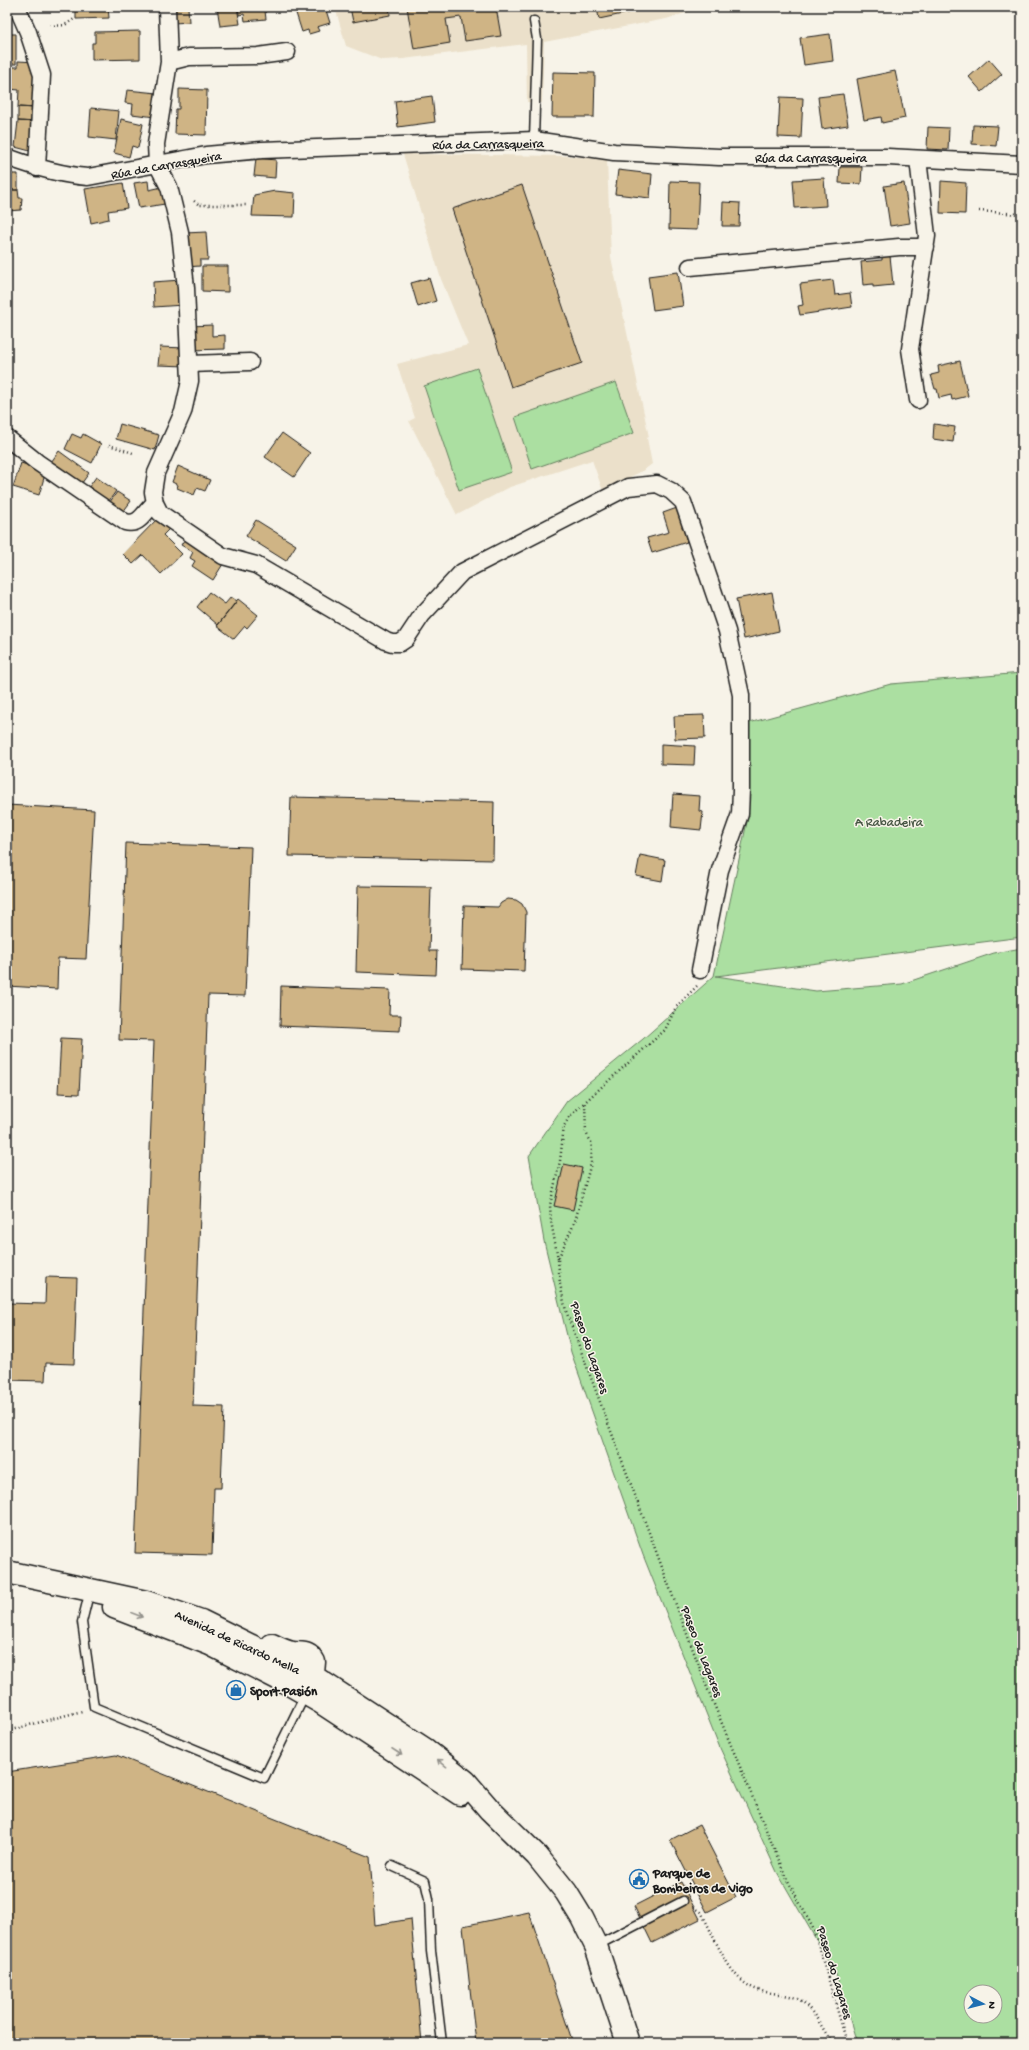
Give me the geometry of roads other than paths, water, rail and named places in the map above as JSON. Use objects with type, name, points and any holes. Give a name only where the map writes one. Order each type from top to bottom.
[{"type":"main road","name":"Avenida de Ricardo Mella","points":[[7,1572],[62,1585],[87,1588],[146,1602],[201,1621],[302,1673],[408,1738],[465,1782],[490,1810],[537,1856],[566,1892],[582,1918],[596,1946],[628,2043]]},
{"type":"main road","name":"Avenida de Ricardo Mella","points":[[62,1585],[88,1598],[183,1633],[221,1640],[302,1673],[378,1740],[458,1793],[490,1810]]},
{"type":"street","points":[[17,7],[28,32],[42,75],[37,168]]},
{"type":"street","points":[[167,7],[169,62],[156,144],[157,164],[169,187],[180,232],[186,288],[190,382],[183,412],[156,473],[153,492],[155,503],[160,513],[223,556],[256,565],[386,641],[400,643],[406,639],[422,615],[462,572],[628,487],[657,484],[671,491],[683,502],[693,531],[727,631],[741,695],[740,814],[720,870],[700,970]]},
{"type":"street","points":[[169,62],[189,57],[258,56],[287,52]]},
{"type":"street","name":"Rúa da Carrasqueira","points":[[7,157],[37,168],[69,176],[88,177],[206,155],[262,150],[534,140],[629,153],[719,157],[888,157],[1022,164]]},
{"type":"street","points":[[918,159],[926,247],[910,349],[918,400]]},
{"type":"street","points":[[690,267],[899,247],[926,247]]},
{"type":"street","points":[[189,364],[250,362]]},
{"type":"street","points":[[7,438],[37,462],[125,522],[133,524],[140,521],[148,508],[155,503]]},
{"type":"lane","points":[[534,21],[537,39],[534,140]]},
{"type":"lane","points":[[88,1598],[82,1622],[94,1707],[264,1778],[302,1673]]},
{"type":"lane","points":[[392,1866],[425,1881],[429,1899],[431,1951],[442,2043]]},
{"type":"lane","points":[[596,1946],[683,1901]]},
{"type":"place","name":"Sport Pasión","points":[[236,1690]]},
{"type":"place","name":"Parque de Bombeiros de Vigo","points":[[639,1879]]},
{"type":"park label","name":"A Rabadeira","points":[[889,821]]}]
